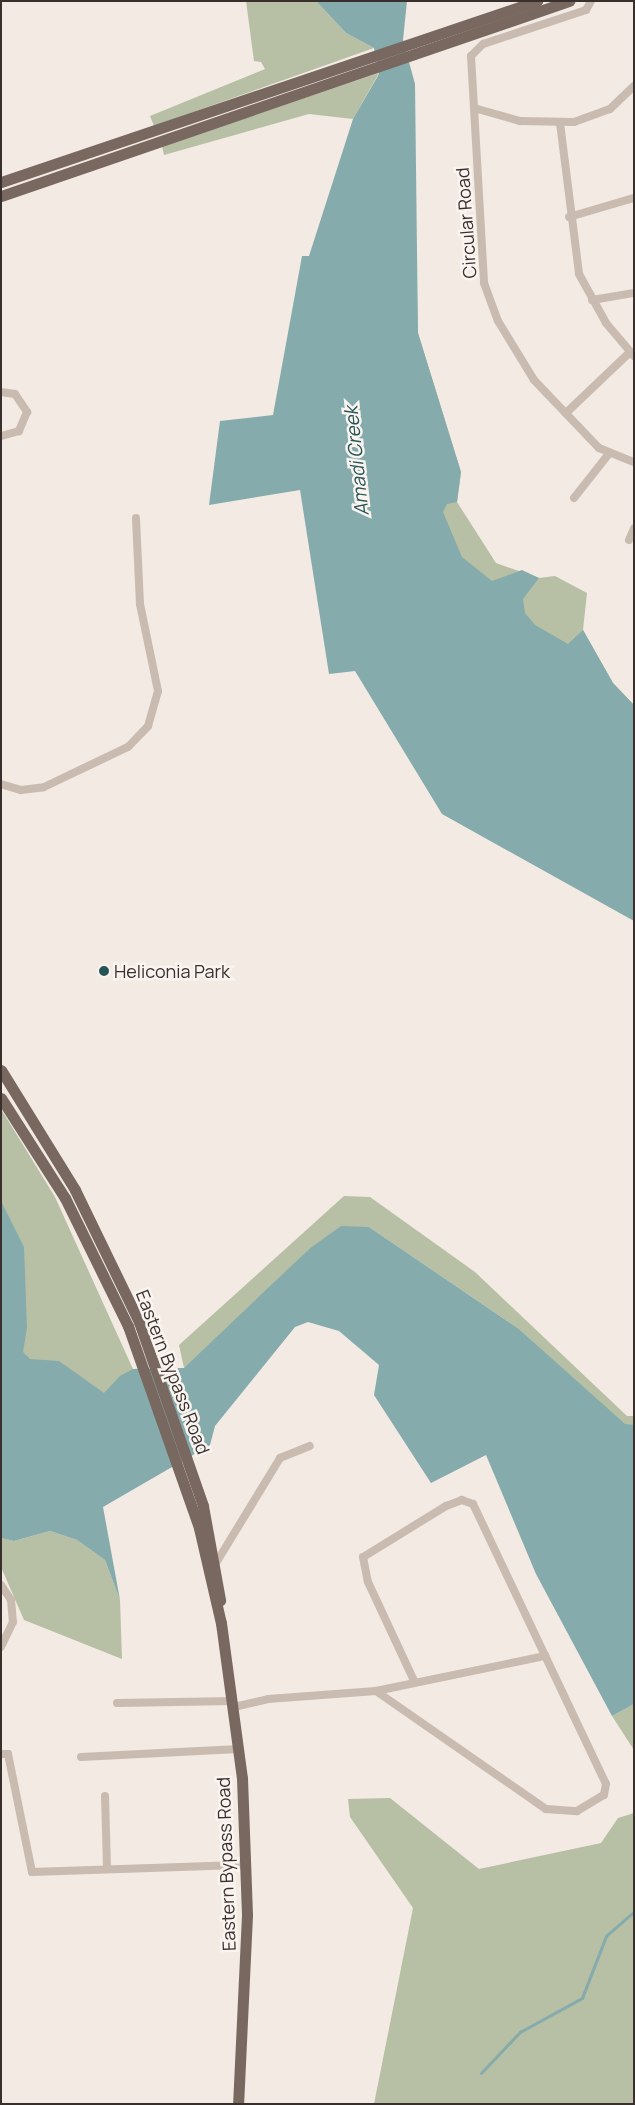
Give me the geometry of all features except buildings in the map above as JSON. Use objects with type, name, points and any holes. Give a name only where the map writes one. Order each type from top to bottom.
[{"type":"main road","points":[[427,46],[537,1]]},
{"type":"main road","points":[[1,182],[569,1]]},
{"type":"main road","points":[[1,196],[367,65]]},
{"type":"main road","name":"Eastern Bypass Road","points":[[1,1070],[75,1190],[133,1324],[216,1563],[221,1624]]},
{"type":"main road","name":"Eastern Bypass Road","points":[[1,1098],[64,1198],[133,1324]]},
{"type":"main road","name":"Eastern Bypass Road","points":[[198,1507],[221,1624],[239,1749],[246,1865],[238,2104]]},
{"type":"street","name":"Circular Road","points":[[591,1],[586,10],[474,49],[474,108],[484,283],[498,321],[534,380],[608,455],[634,462]]},
{"type":"street","points":[[474,108],[520,121],[560,123],[610,109],[634,86]]},
{"type":"street","points":[[560,123],[569,217],[579,274],[592,300],[631,355],[566,413]]},
{"type":"street","points":[[569,217],[634,198]]},
{"type":"street","points":[[592,300],[634,293]]},
{"type":"street","points":[[1,392],[16,394],[27,412],[19,431],[1,436]]},
{"type":"street","points":[[574,498],[608,455]]},
{"type":"street","points":[[1,784],[20,790],[44,786],[128,747],[148,726],[158,690],[140,604],[136,518]]},
{"type":"street","points":[[629,540],[634,528]]},
{"type":"street","points":[[216,1563],[280,1458],[310,1446]]},
{"type":"street","points":[[376,1691],[546,1809],[577,1811],[595,1803],[606,1784],[473,1504],[462,1500],[363,1557],[368,1582],[415,1683]]},
{"type":"street","points":[[1,1585],[11,1600],[13,1622],[1,1647]]},
{"type":"street","points":[[117,1703],[233,1704],[268,1699],[376,1691],[545,1656]]},
{"type":"street","points":[[81,1757],[239,1749]]},
{"type":"street","points":[[1,1754],[8,1754],[32,1872],[246,1865]]},
{"type":"street","points":[[105,1796],[107,1869]]},
{"type":"green space","points":[[246,1],[316,1],[346,33],[374,48],[154,126],[150,116],[265,69],[261,62],[254,61]]},
{"type":"green space","points":[[379,73],[353,119],[309,114],[164,155],[162,146]]},
{"type":"green space","points":[[416,250],[418,333],[461,472],[457,502],[496,563],[539,578],[555,576],[587,593],[583,630],[613,683],[634,705],[480,608],[418,482]]},
{"type":"green space","points":[[1,1109],[55,1197],[133,1369],[184,1368],[136,1402],[30,1380],[1,1304]]},
{"type":"green space","points":[[344,1196],[370,1197],[475,1272],[627,1416],[634,1416],[634,1425],[625,1425],[519,1329],[369,1227],[309,1249],[194,1361],[184,1368],[179,1345]]},
{"type":"green space","points":[[50,1531],[77,1540],[105,1560],[120,1600],[122,1659],[24,1620],[1,1567],[1,1538],[14,1541]]},
{"type":"green space","points":[[634,1704],[634,1750],[612,1716]]},
{"type":"green space","points":[[390,1798],[479,1869],[601,1843],[618,1818],[634,1813],[634,2104],[374,2104],[413,1908],[350,1817],[348,1799]]},
{"type":"water","name":"Amadi Creek","points":[[316,1],[407,1],[403,40],[415,84],[418,333],[461,472],[457,502],[447,504],[443,512],[462,557],[492,581],[522,570],[539,578],[523,599],[525,613],[535,625],[568,644],[583,630],[613,683],[634,705],[634,921],[442,814],[355,671],[329,674],[300,490],[209,505],[220,421],[273,415],[302,256],[309,256],[353,119],[379,74],[374,48],[346,33]]},
{"type":"water","points":[[1,1201],[24,1247],[27,1328],[23,1352],[30,1359],[59,1361],[104,1393],[120,1376],[133,1369],[184,1368],[309,1249],[341,1226],[369,1227],[519,1329],[625,1424],[634,1425],[634,1704],[612,1716],[536,1574],[486,1455],[431,1483],[374,1395],[379,1365],[339,1331],[308,1322],[295,1327],[215,1426],[210,1445],[103,1507],[120,1600],[105,1560],[77,1540],[50,1531],[14,1541],[1,1538]]},
{"type":"waterway","points":[[481,2073],[520,2032],[582,1998],[606,1936],[634,1912]]},
{"type":"place","name":"Heliconia Park","points":[[104,971]]}]
